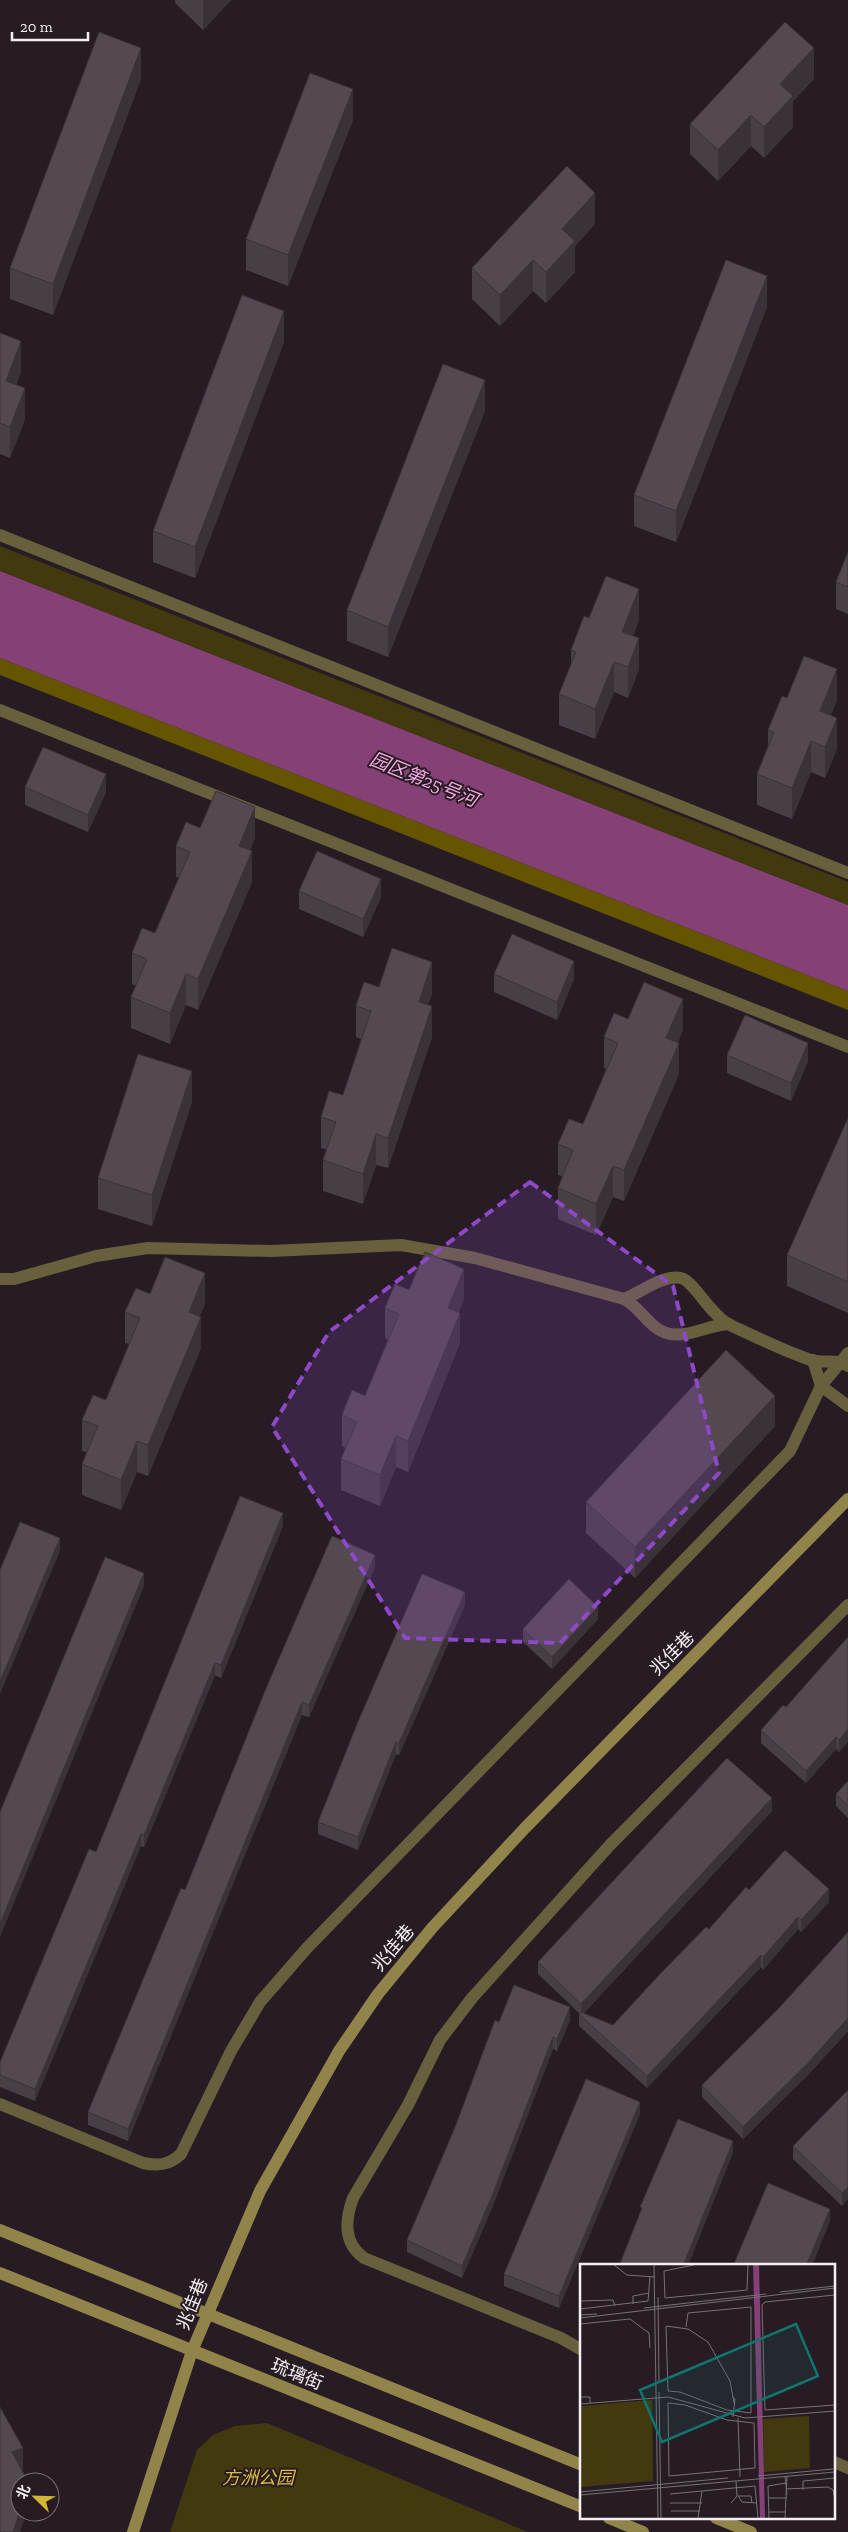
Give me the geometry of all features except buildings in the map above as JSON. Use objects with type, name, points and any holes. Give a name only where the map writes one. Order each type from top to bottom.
[{"type":"main road","name":"兆佳巷","points":[[133,2532],[192,2351],[264,2183],[339,2051],[378,1994],[432,1928],[525,1828],[848,1499]]},
{"type":"main road","name":"琉璃街","points":[[0,2230],[206,2315],[580,2464]]},
{"type":"main road","name":"琉璃街","points":[[0,2273],[580,2506]]},
{"type":"main road","points":[[614,2520],[643,2532]]},
{"type":"main road","points":[[721,2520],[751,2532]]},
{"type":"street","points":[[0,535],[848,873]]},
{"type":"street","points":[[0,710],[848,1048]]},
{"type":"street","points":[[0,1279],[14,1279],[96,1256],[148,1248],[271,1251],[401,1245],[475,1258],[624,1299],[662,1332],[688,1335],[715,1325],[729,1324]]},
{"type":"street","points":[[624,1299],[668,1278],[680,1278],[689,1282],[709,1309],[729,1324],[813,1360],[845,1360]]},
{"type":"street","points":[[813,1360],[821,1386],[848,1406]]},
{"type":"street","points":[[0,2104],[143,2163],[157,2166],[171,2162],[181,2154],[231,2051],[260,2002],[308,1948],[790,1451],[821,1386],[845,1360]]},
{"type":"street","points":[[580,2349],[561,2338],[364,2258],[355,2252],[350,2242],[346,2227],[348,2212],[354,2198],[408,2105],[440,2040],[472,1998],[610,1845],[848,1605]]},
{"type":"street","points":[[836,2463],[848,2468]]},
{"type":"highlighted area","points":[[530,1182],[673,1286],[719,1473],[560,1643],[405,1638],[272,1427],[329,1332]]},
{"type":"green space","points":[[0,546],[848,882],[848,905],[0,571]]},
{"type":"green space","name":"方洲公园","points":[[267,2423],[528,2532],[170,2532],[197,2450],[213,2435],[235,2426]]},
{"type":"shaded area","points":[[0,658],[848,991],[848,1010],[0,675]]},
{"type":"water","name":"园区第25号河","points":[[0,571],[848,905],[848,991],[0,658]]}]
